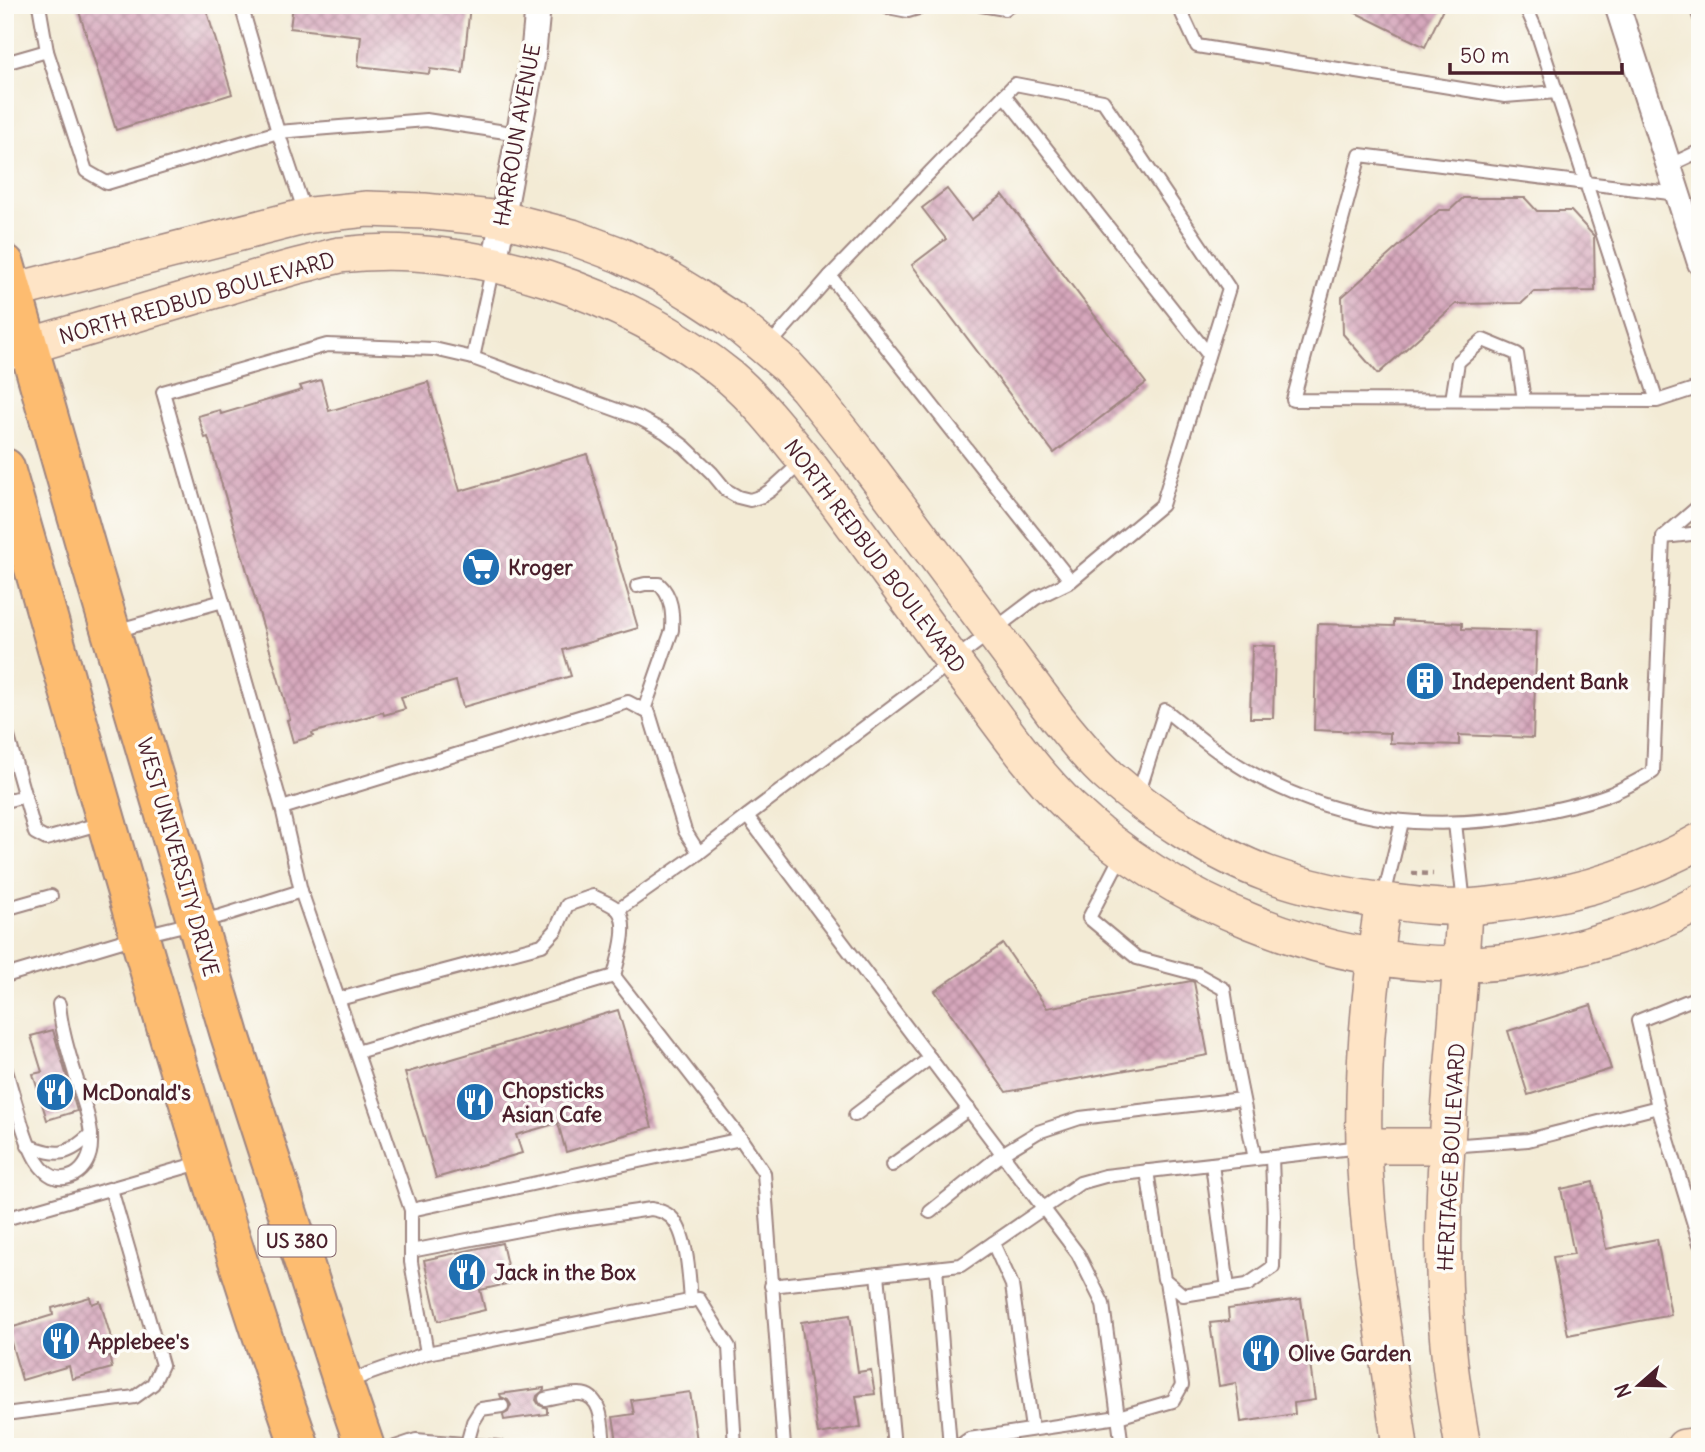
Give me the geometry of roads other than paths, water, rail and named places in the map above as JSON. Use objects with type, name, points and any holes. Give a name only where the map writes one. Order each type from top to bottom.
[{"type":"highway","name":"WEST UNIVERSITY DRIVE","points":[[8,283],[17,350],[111,632],[230,1035],[365,1447]]},
{"type":"highway","name":"US 380","points":[[5,468],[139,936],[290,1444]]},
{"type":"street","name":"HARROUN AVENUE","points":[[494,265],[533,57],[538,5]]},
{"type":"street","points":[[1617,5],[1700,263]]},
{"type":"street","points":[[8,283],[307,216],[367,209],[424,211],[502,219],[572,237],[620,255],[687,290],[731,319],[767,348],[793,373],[834,421],[1087,755],[1137,799],[1211,846],[1266,873],[1294,883],[1383,901],[1464,908],[1536,899],[1605,883],[1665,860],[1700,841]]},
{"type":"street","name":"NORTH REDBUD BOULEVARD","points":[[17,350],[285,269],[339,256],[436,254],[494,265],[579,290],[613,304],[686,345],[753,399],[804,460],[1029,762],[1072,808],[1124,850],[1181,890],[1234,915],[1307,940],[1374,956],[1462,964],[1500,962],[1578,948],[1651,926],[1700,902]]},
{"type":"street","points":[[1383,901],[1368,1012],[1364,1070],[1364,1146],[1373,1242],[1400,1447]]},
{"type":"street","name":"HERITAGE BOULEVARD","points":[[1463,1447],[1450,1363],[1444,1226],[1464,908]]},
{"type":"street","points":[[1364,1146],[1447,1146]]},
{"type":"street","points":[[1684,1447],[1700,1445]]},
{"type":"lane","points":[[39,5],[47,51],[86,171],[107,183],[278,132],[426,120],[519,135]]},
{"type":"lane","points":[[241,5],[278,132],[307,216]]},
{"type":"lane","points":[[878,5],[908,11],[928,5]]},
{"type":"lane","points":[[981,5],[1005,9],[1010,5]]},
{"type":"lane","points":[[1178,5],[1197,46],[1505,96],[1556,92]]},
{"type":"lane","points":[[1525,5],[1537,32],[1657,401]]},
{"type":"lane","points":[[1695,5],[1700,18]]},
{"type":"lane","points":[[5,63],[47,51]]},
{"type":"lane","points":[[618,910],[699,853],[1037,598],[1071,581],[1162,505],[1228,288],[1103,102],[1015,84],[830,276],[767,348]]},
{"type":"lane","points":[[1004,95],[1208,354]]},
{"type":"lane","points":[[1668,166],[1700,151]]},
{"type":"lane","points":[[1678,194],[1360,155],[1293,400],[1657,401],[1700,387]]},
{"type":"lane","points":[[473,358],[494,265]]},
{"type":"lane","points":[[830,276],[1071,581]]},
{"type":"lane","points":[[1452,400],[1458,362],[1483,340],[1517,354],[1524,400]]},
{"type":"lane","points":[[427,1353],[411,1262],[411,1210],[301,891],[282,807],[163,392],[327,345],[434,349],[473,358],[639,418],[666,432],[712,473],[726,490],[738,497],[750,499],[762,496],[804,460]]},
{"type":"lane","points":[[1137,799],[1165,710],[1245,769],[1279,787],[1342,810],[1402,822],[1455,823],[1521,816],[1609,794],[1653,772],[1663,537],[1700,505]]},
{"type":"lane","points":[[1663,537],[1700,533]]},
{"type":"lane","points":[[637,586],[659,584],[666,590],[673,616],[672,630],[644,710]]},
{"type":"lane","points":[[111,632],[223,600]]},
{"type":"lane","points":[[282,807],[628,702],[649,713],[685,831],[699,853]]},
{"type":"lane","points":[[5,726],[35,833],[46,839],[106,822]]},
{"type":"lane","points":[[5,802],[24,796]]},
{"type":"lane","points":[[747,816],[1078,1254],[1103,1304],[1122,1447]]},
{"type":"lane","points":[[1383,901],[1402,822]]},
{"type":"lane","points":[[1455,823],[1464,908]]},
{"type":"lane","points":[[1124,850],[1089,918],[1137,958],[1197,974],[1224,989],[1255,1159]]},
{"type":"lane","points":[[5,976],[301,891]]},
{"type":"lane","points":[[5,909],[51,896]]},
{"type":"lane","points":[[338,999],[542,945],[556,930],[567,905],[593,896],[618,910],[623,925],[621,951],[614,976]]},
{"type":"lane","points":[[357,1052],[614,976]]},
{"type":"lane","points":[[614,976],[731,1125],[764,1173],[783,1447]]},
{"type":"lane","points":[[1700,996],[1638,1021],[1658,1107],[1700,1244]]},
{"type":"lane","points":[[5,1067],[28,1146],[43,1170],[55,1177],[68,1178],[80,1171],[89,1158],[92,1143],[90,1123],[61,1024],[59,1004]]},
{"type":"lane","points":[[855,1115],[930,1058]]},
{"type":"lane","points":[[930,1212],[1003,1154],[1038,1132],[1080,1118],[1242,1099]]},
{"type":"lane","points":[[1447,1146],[1528,1140],[1658,1107]]},
{"type":"lane","points":[[892,1165],[969,1109]]},
{"type":"lane","points":[[28,1146],[53,1154],[64,1152],[76,1147],[91,1134]]},
{"type":"lane","points":[[411,1210],[741,1139]]},
{"type":"lane","points":[[771,1286],[961,1265],[1080,1183],[1105,1176],[1364,1146]]},
{"type":"lane","points":[[1147,1171],[1164,1279],[1183,1295],[1247,1286],[1273,1267],[1272,1157]]},
{"type":"lane","points":[[5,1219],[206,1161]]},
{"type":"lane","points":[[1212,1164],[1228,1288]]},
{"type":"lane","points":[[5,1414],[135,1397],[153,1384],[158,1374],[162,1365],[111,1189]]},
{"type":"lane","points":[[411,1251],[555,1223],[651,1209],[663,1211],[673,1219],[684,1242],[691,1301]]},
{"type":"lane","points":[[993,1243],[1012,1285],[1032,1429]]},
{"type":"lane","points":[[936,1268],[950,1447]]},
{"type":"lane","points":[[878,1274],[894,1447]]},
{"type":"lane","points":[[958,1447],[969,1439],[1118,1417],[1173,1401],[1182,1385],[1167,1280]]},
{"type":"lane","points":[[343,1383],[427,1353],[699,1299],[729,1348],[735,1447]]},
{"type":"lane","points":[[545,1399],[588,1395],[599,1410],[604,1447]]},
{"type":"lane","points":[[467,1444],[473,1422],[481,1409],[502,1406]]},
{"type":"lane","points":[[395,1447],[416,1440],[499,1447]]},
{"type":"place","name":"Kroger","points":[[481,567]]},
{"type":"place","name":"Independent Bank","points":[[1425,681]]},
{"type":"place","name":"McDonald's","points":[[55,1092]]},
{"type":"place","name":"Chopsticks Asian Cafe","points":[[475,1102]]},
{"type":"place","name":"Jack in the Box","points":[[467,1272]]},
{"type":"place","name":"Applebee's","points":[[61,1341]]},
{"type":"place","name":"Olive Garden","points":[[1261,1353]]}]
